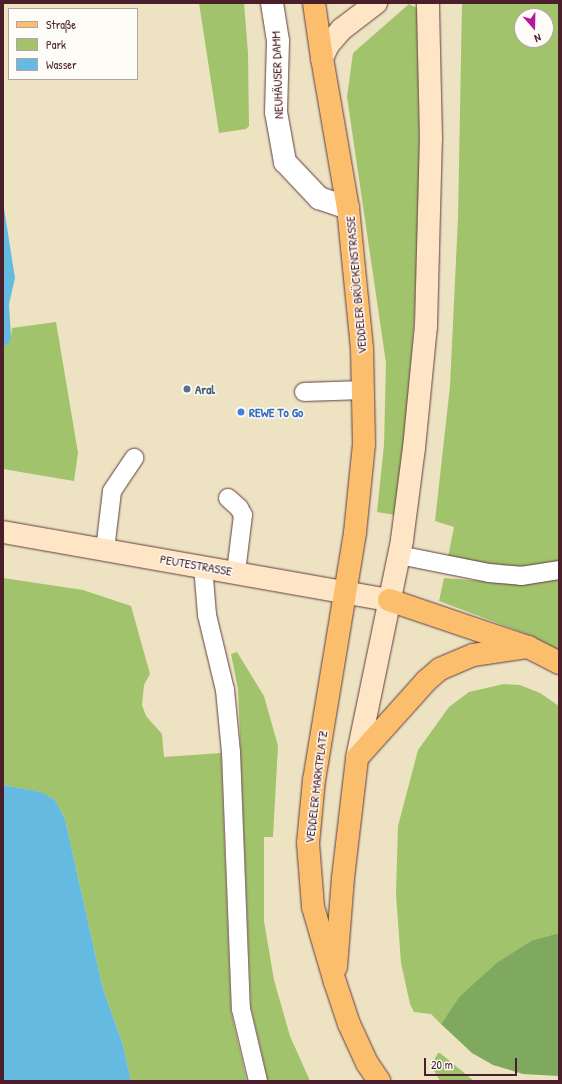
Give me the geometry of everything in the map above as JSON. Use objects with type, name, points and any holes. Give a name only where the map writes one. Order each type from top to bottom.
[{"type":"main road","name":"VEDDELER BRÜCKENSTRASSE","points":[[314,3],[348,208],[362,348],[364,444],[355,533],[345,590]]},
{"type":"main road","name":"VEDDELER MARKTPLATZ","points":[[345,590],[314,780],[308,843],[314,906],[335,982],[349,1024],[379,1081]]},
{"type":"main road","points":[[389,600],[528,647],[559,663]]},
{"type":"main road","points":[[357,758],[426,681],[440,669],[473,655],[528,647]]},
{"type":"main road","name":"VEDDELER MARKTPLATZ","points":[[335,982],[343,878],[357,758]]},
{"type":"street","name":"NEUHÄUSER DAMM","points":[[272,3],[278,41],[276,112],[285,162],[319,198],[348,208]]},
{"type":"street","points":[[322,58],[328,45],[342,29],[376,3]]},
{"type":"street","points":[[389,600],[399,555],[414,448],[426,326],[431,139],[428,3]]},
{"type":"street","name":"PEUTESTRASSE","points":[[3,532],[345,590],[389,600]]},
{"type":"street","name":"VEDDELER MARKTPLATZ","points":[[357,758],[389,600]]},
{"type":"lane","points":[[304,392],[363,390]]},
{"type":"lane","points":[[105,550],[112,491],[134,458]]},
{"type":"lane","points":[[228,498],[239,508],[243,515],[236,572]]},
{"type":"lane","points":[[399,555],[489,573],[521,576],[559,570]]},
{"type":"lane","points":[[203,566],[207,615],[225,690],[231,752],[241,1009],[258,1081]]},
{"type":"green space","points":[[199,3],[244,3],[248,53],[249,126],[246,129],[219,133]]},
{"type":"green space","points":[[462,3],[559,3],[559,564],[521,571],[448,557],[454,527],[435,521],[450,386],[458,218]]},
{"type":"green space","points":[[409,4],[417,8],[420,175],[414,324],[404,448],[395,515],[377,512],[384,445],[386,363],[347,97],[353,53]]},
{"type":"green space","points":[[56,322],[78,453],[74,481],[3,469],[3,347],[11,337],[12,328]]},
{"type":"green space","points":[[3,578],[83,590],[131,606],[150,674],[144,685],[142,705],[146,716],[162,734],[164,757],[221,753],[231,1012],[247,1081],[131,1081],[123,1045],[103,989],[65,819],[55,800],[40,792],[3,785]]},
{"type":"green space","points":[[444,578],[523,584],[559,579],[559,650],[532,636],[439,601]]},
{"type":"green space","points":[[237,652],[264,696],[278,746],[273,837],[264,837],[264,921],[274,980],[290,1036],[310,1081],[268,1081],[251,1007],[238,689],[231,654]]},
{"type":"green space","points":[[504,684],[520,685],[540,693],[559,706],[559,933],[533,940],[459,997],[441,1024],[431,1014],[414,1012],[410,1004],[401,963],[396,894],[398,826],[418,750],[449,707],[469,692]]},
{"type":"green space","points":[[559,933],[559,1076],[523,1074],[493,1065],[472,1053],[441,1024],[459,997],[498,962],[533,940]]},
{"type":"green space","points":[[438,1053],[440,1053],[474,1081],[440,1081],[431,1065]]},
{"type":"water","points":[[3,202],[15,278],[9,304],[11,337],[9,343],[3,347]]},
{"type":"water","points":[[3,785],[41,792],[55,800],[65,819],[103,989],[123,1045],[131,1081],[3,1081]]},
{"type":"place","name":"Aral","points":[[187,389]]},
{"type":"place","name":"REWE To Go","points":[[241,412]]}]
